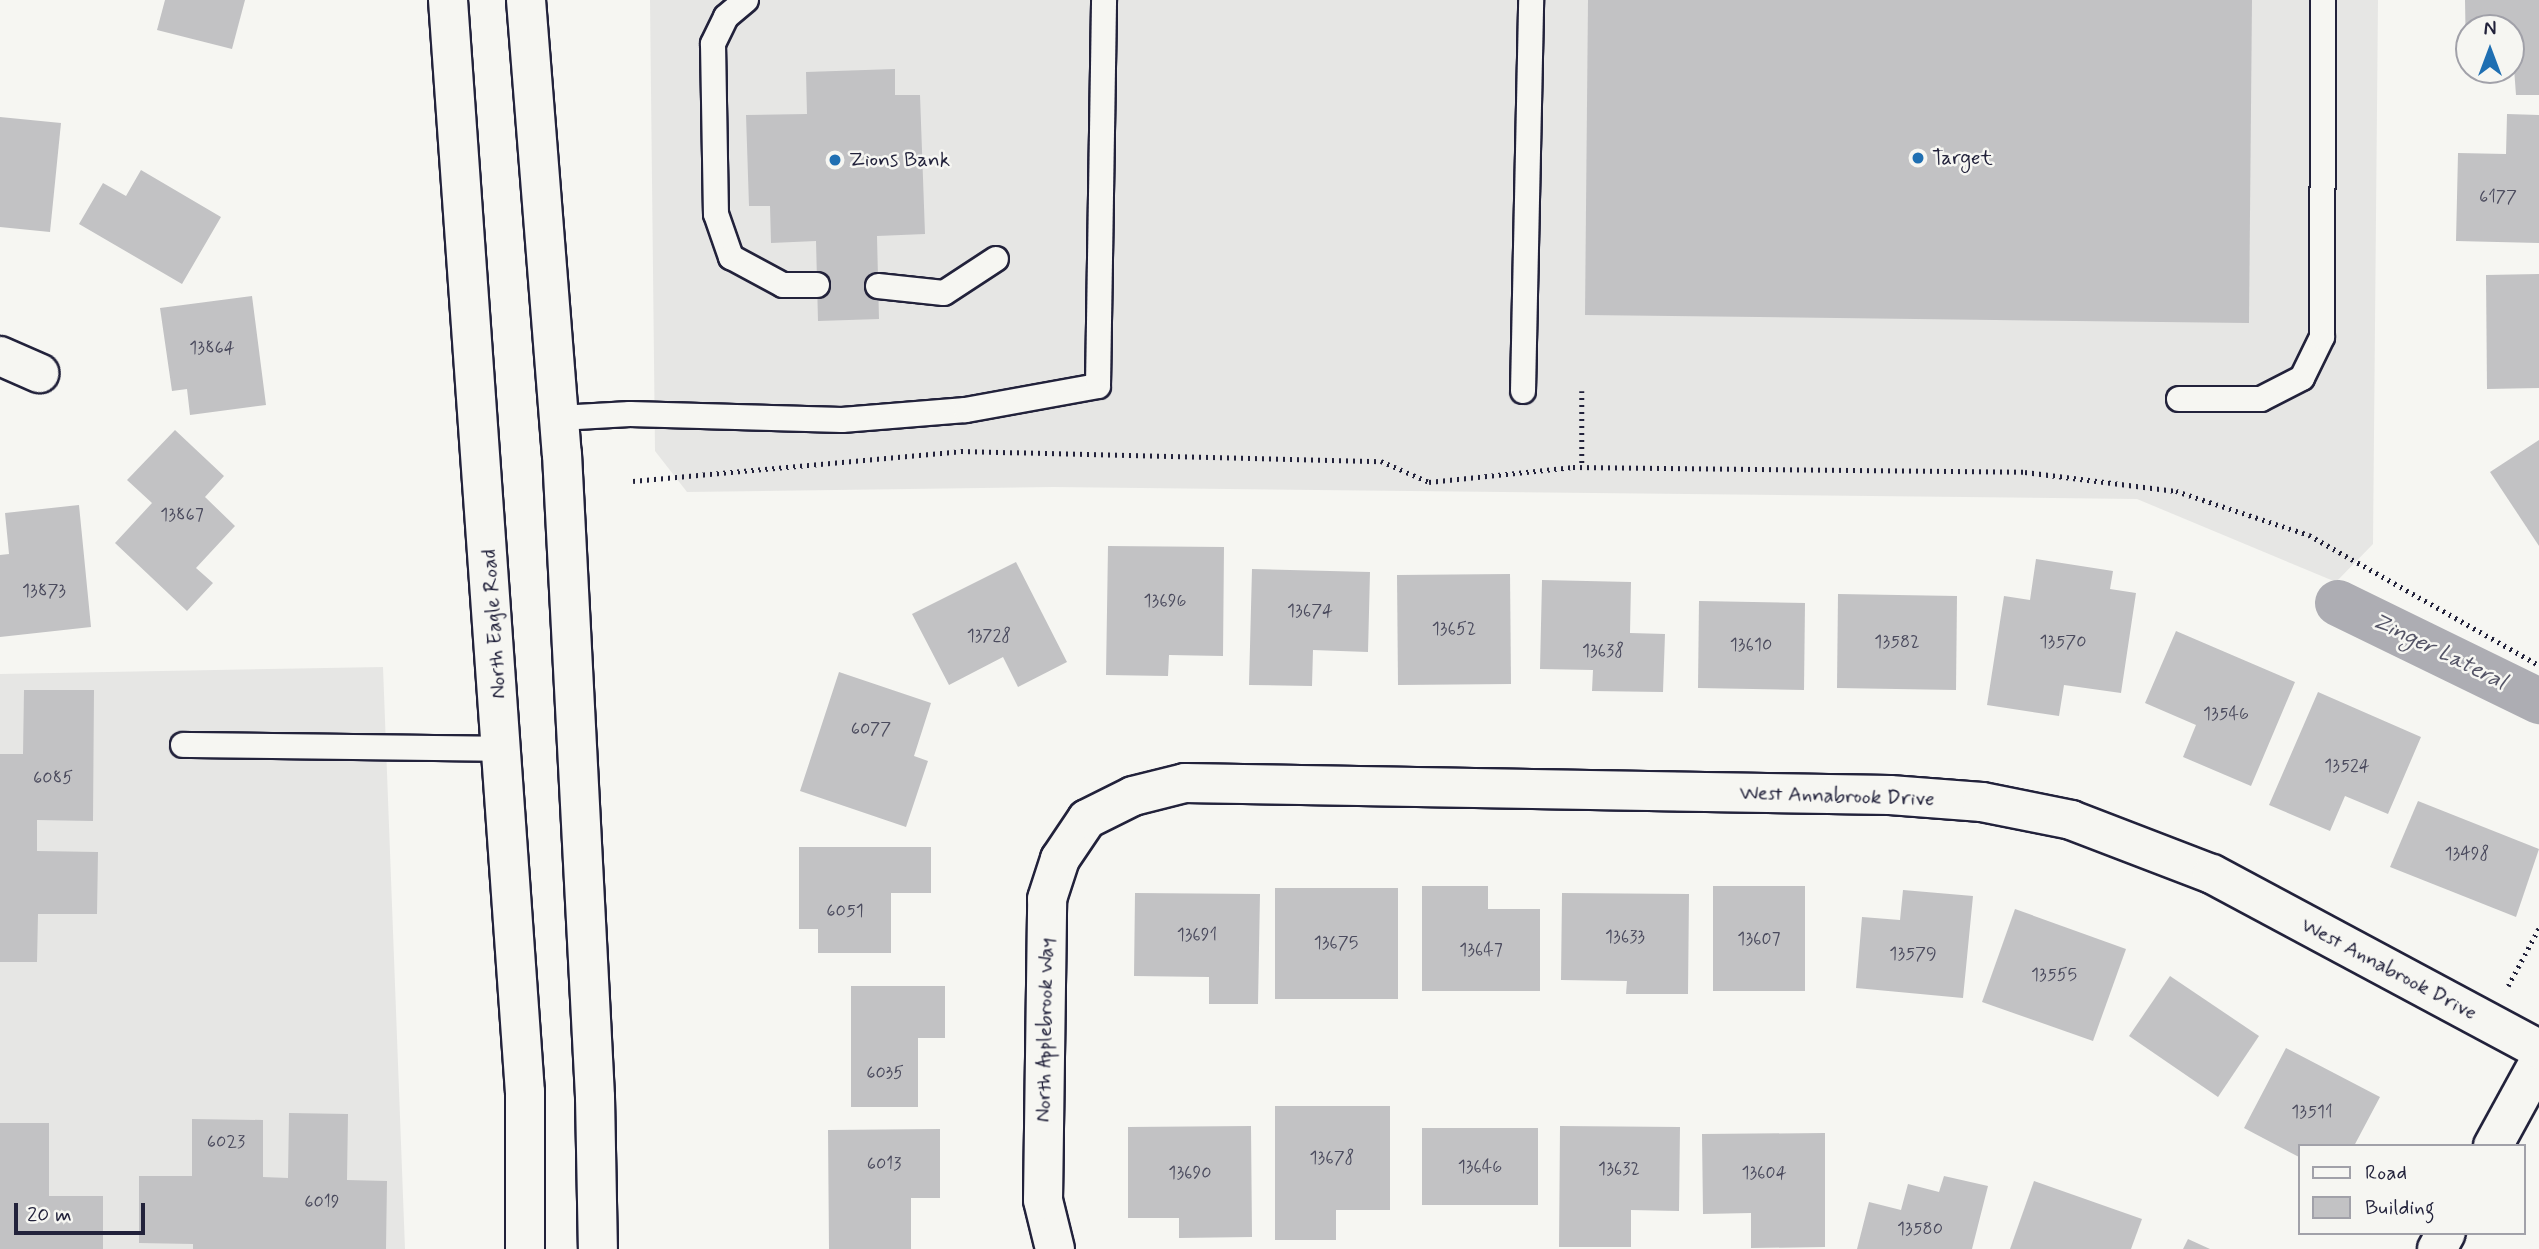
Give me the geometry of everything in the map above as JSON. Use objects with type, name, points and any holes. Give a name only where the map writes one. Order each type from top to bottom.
[{"type":"main road","name":"North Eagle Road","points":[[447,0],[503,749],[525,1092],[525,1249]]},
{"type":"main road","points":[[526,0],[559,418],[596,1097],[598,1249]]},
{"type":"main road","points":[[0,356],[39,373]]},
{"type":"main road","name":"West Annabrook Drive","points":[[1087,820],[1133,796],[1185,783],[1877,794],[1982,802],[2071,820],[2212,874],[2539,1049]]},
{"type":"main road","name":"North Applebrook Way","points":[[1055,1249],[1043,1200],[1047,898],[1060,859],[1087,820]]},
{"type":"main road","points":[[2494,1144],[2539,1062]]},
{"type":"lane","points":[[746,0],[726,17],[713,44],[716,215],[731,257],[783,285],[817,285]]},
{"type":"lane","points":[[559,418],[630,414],[842,421],[966,410],[1098,386],[1104,0]]},
{"type":"lane","points":[[1523,391],[1531,0]]},
{"type":"lane","points":[[2179,399],[2261,400],[2302,378],[2322,337],[2323,0]]},
{"type":"lane","points":[[878,286],[944,293],[996,260]]},
{"type":"lane","points":[[183,746],[503,749]]},
{"type":"path","points":[[1582,391],[1582,467]]},
{"type":"path","points":[[633,481],[961,451],[1381,461],[1429,482],[1582,467],[2025,472],[2176,491],[2309,535],[2539,665]]},
{"type":"path","points":[[2508,986],[2539,928]]},
{"type":"shaded area","points":[[650,0],[2378,0],[2373,544],[2336,582],[2137,499],[1053,487],[687,492],[655,451]]},
{"type":"shaded area","points":[[383,667],[405,1249],[0,1249],[0,674]]},
{"type":"building","points":[[165,0],[245,0],[232,49],[157,30]]},
{"type":"building","name":"Target","points":[[1588,0],[2252,0],[2249,323],[1585,315]]},
{"type":"building","points":[[2465,0],[2539,0],[2539,95],[2516,95],[2515,84],[2525,84],[2525,14],[2465,14]]},
{"type":"building","name":"Zions Bank","points":[[895,69],[895,95],[920,95],[925,234],[877,236],[879,319],[818,321],[816,241],[771,243],[770,206],[749,206],[746,115],[807,114],[806,72]]},
{"type":"building","points":[[2507,114],[2539,115],[2539,243],[2456,241],[2458,153],[2506,154]]},
{"type":"building","points":[[0,117],[61,123],[50,232],[0,227]]},
{"type":"building","points":[[141,170],[221,217],[182,284],[79,224],[103,183],[126,196]]},
{"type":"building","points":[[2539,274],[2539,388],[2487,389],[2486,275]]},
{"type":"building","points":[[252,296],[266,405],[190,415],[187,389],[172,391],[160,308]]},
{"type":"building","points":[[175,430],[224,476],[205,497],[235,526],[196,568],[213,583],[187,611],[115,543],[152,503],[127,480]]},
{"type":"building","points":[[2539,440],[2539,546],[2490,472]]},
{"type":"building","points":[[79,505],[91,627],[0,637],[0,555],[9,554],[5,513]]},
{"type":"building","points":[[1108,546],[1224,547],[1223,656],[1169,655],[1168,676],[1106,675]]},
{"type":"building","points":[[2036,559],[2113,571],[2110,589],[2136,593],[2121,693],[2064,685],[2059,716],[1987,705],[2004,596],[2030,600]]},
{"type":"building","points":[[1016,562],[1067,662],[1018,687],[1003,657],[949,685],[912,614]]},
{"type":"building","points":[[1252,569],[1370,572],[1368,652],[1313,650],[1312,686],[1249,685]]},
{"type":"building","points":[[1510,574],[1511,684],[1398,685],[1397,575]]},
{"type":"building","points":[[1542,580],[1631,582],[1630,633],[1665,634],[1663,692],[1592,691],[1593,670],[1540,669]]},
{"type":"building","points":[[1838,594],[1957,596],[1956,690],[1837,688]]},
{"type":"building","points":[[1699,601],[1805,603],[1804,690],[1698,688]]},
{"type":"building","points":[[2176,631],[2295,682],[2251,786],[2183,757],[2196,725],[2145,703]]},
{"type":"building","points":[[839,672],[931,703],[914,756],[928,761],[906,827],[800,791]]},
{"type":"building","points":[[24,690],[94,690],[93,821],[37,820],[37,851],[98,852],[97,914],[38,914],[37,962],[0,962],[0,754],[23,754]]},
{"type":"building","points":[[2318,692],[2421,737],[2388,814],[2345,796],[2330,831],[2269,805]]},
{"type":"building","points":[[2418,801],[2539,849],[2516,917],[2390,867]]},
{"type":"building","points":[[799,847],[931,847],[931,893],[891,893],[891,953],[818,953],[818,929],[799,929]]},
{"type":"building","points":[[1422,886],[1488,886],[1488,909],[1540,909],[1540,991],[1422,991]]},
{"type":"building","points":[[1713,886],[1805,886],[1805,991],[1713,991]]},
{"type":"building","points":[[1275,888],[1398,888],[1398,999],[1275,999]]},
{"type":"building","points":[[1903,890],[1973,896],[1963,998],[1856,988],[1862,917],[1900,920]]},
{"type":"building","points":[[1135,893],[1260,894],[1258,1004],[1209,1004],[1209,977],[1134,976]]},
{"type":"building","points":[[1562,893],[1689,894],[1688,994],[1626,994],[1627,981],[1561,980]]},
{"type":"building","points":[[2015,909],[2126,949],[2093,1041],[1982,1002]]},
{"type":"building","points":[[2170,976],[2259,1036],[2218,1097],[2129,1036]]},
{"type":"building","points":[[851,986],[945,986],[945,1038],[918,1038],[918,1107],[851,1107]]},
{"type":"building","points":[[2286,1048],[2380,1097],[2355,1144],[2298,1144],[2298,1156],[2244,1128]]},
{"type":"building","points":[[1275,1106],[1390,1106],[1390,1210],[1336,1210],[1336,1240],[1275,1240]]},
{"type":"building","points":[[289,1113],[348,1114],[347,1180],[387,1181],[386,1249],[193,1249],[193,1244],[139,1243],[139,1176],[192,1176],[192,1119],[263,1120],[263,1177],[288,1178]]},
{"type":"building","points":[[0,1123],[49,1123],[49,1196],[103,1196],[103,1249],[0,1249]]},
{"type":"building","points":[[1251,1126],[1252,1237],[1179,1238],[1179,1218],[1128,1218],[1128,1127]]},
{"type":"building","points":[[1560,1126],[1680,1127],[1679,1211],[1631,1210],[1631,1247],[1559,1247]]},
{"type":"building","points":[[1422,1128],[1538,1128],[1538,1205],[1422,1205]]},
{"type":"building","points":[[940,1129],[940,1198],[911,1198],[911,1249],[829,1249],[828,1130]]},
{"type":"building","points":[[1825,1133],[1825,1247],[1751,1248],[1751,1213],[1703,1214],[1702,1134]]},
{"type":"building","points":[[1944,1176],[1988,1186],[1972,1249],[1857,1249],[1869,1202],[1901,1210],[1908,1184],[1939,1192]]},
{"type":"building","points":[[2034,1181],[2142,1219],[2131,1249],[2010,1249]]},
{"type":"building","points":[[2188,1239],[2210,1249],[2183,1249]]},
{"type":"waterway","name":"Zinger Lateral","points":[[2338,603],[2539,701]]},
{"type":"place","name":"Target","points":[[1918,158]]},
{"type":"place","name":"Zions Bank","points":[[835,160]]}]
